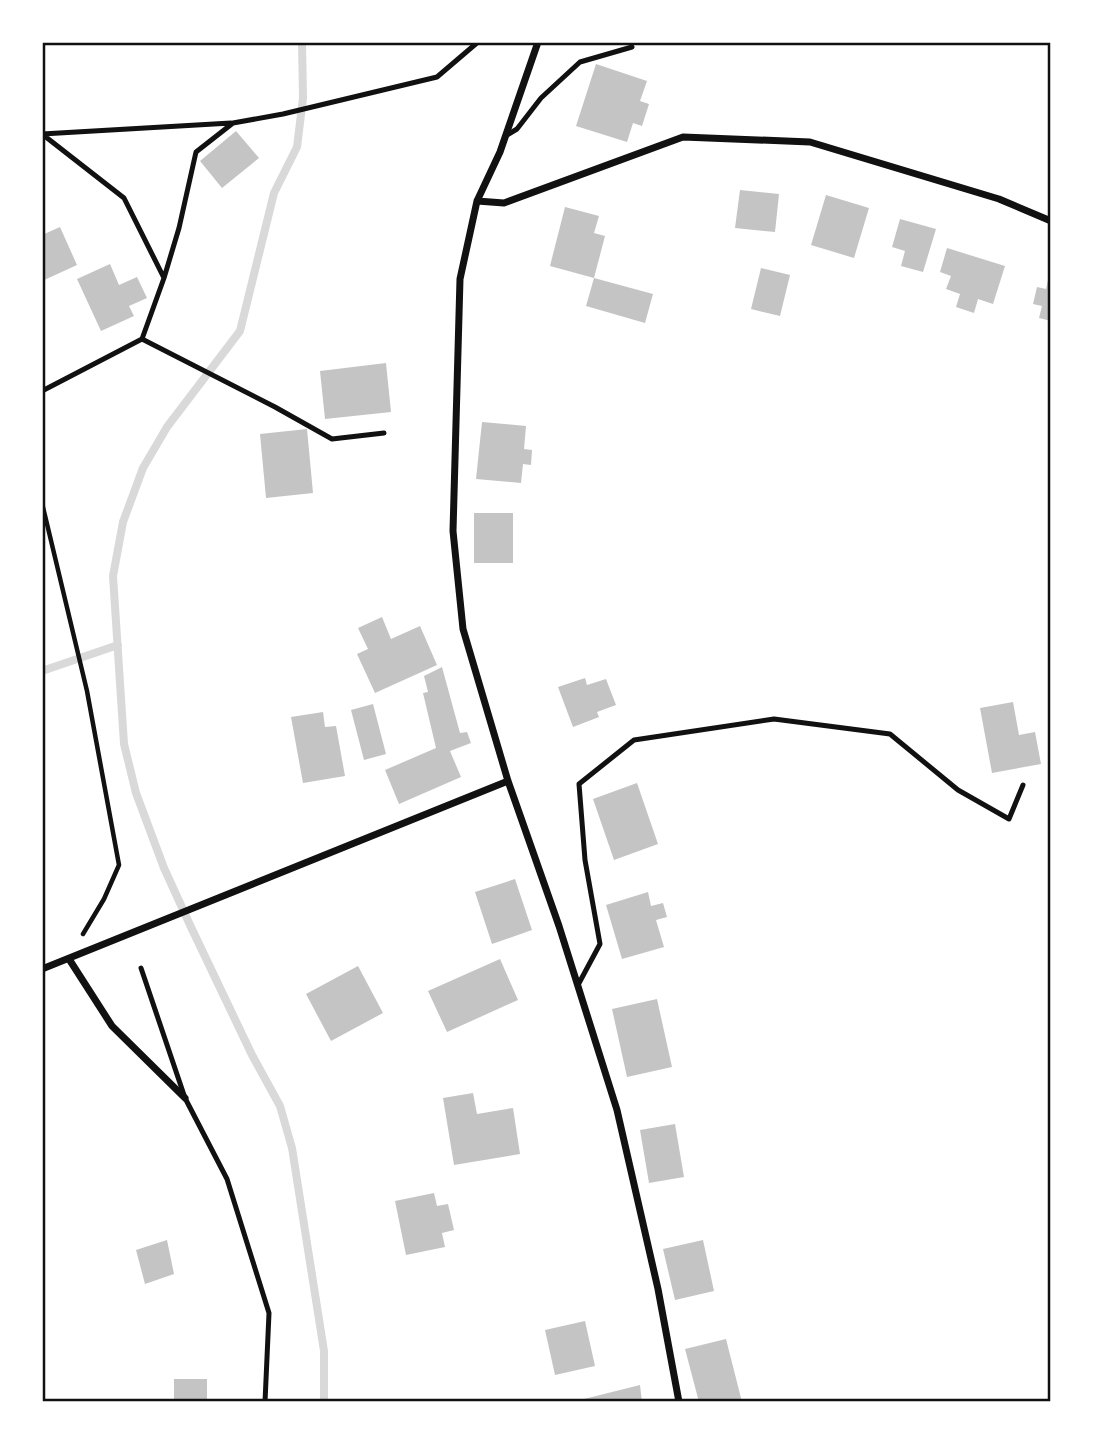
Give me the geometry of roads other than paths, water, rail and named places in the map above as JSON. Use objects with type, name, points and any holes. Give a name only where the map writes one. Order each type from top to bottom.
[{"type":"street","points":[[538,42],[500,152],[477,201],[460,279],[453,531],[463,629],[508,781],[578,985],[617,1110],[659,1289],[679,1402]]},
{"type":"street","points":[[477,201],[504,203],[682,137],[810,142],[999,199],[1051,220]]},
{"type":"street","points":[[42,969],[508,781]]},
{"type":"street","points":[[69,958],[112,1026],[185,1098]]},
{"type":"lane","points":[[42,134],[233,123],[283,114],[437,77],[478,42]]},
{"type":"lane","points":[[505,136],[517,129],[541,98],[580,62],[632,47]]},
{"type":"lane","points":[[42,391],[142,339],[179,228],[196,152],[233,123]]},
{"type":"lane","points":[[42,134],[124,198],[164,278]]},
{"type":"lane","points":[[142,339],[332,439],[384,433]]},
{"type":"lane","points":[[578,985],[600,944],[585,860],[579,784],[634,740],[774,719],[890,734],[958,790],[1009,819],[1023,785]]},
{"type":"lane","points":[[141,968],[185,1098],[227,1179],[269,1313],[265,1402]]},
{"type":"waterway","points":[[302,42],[303,98],[297,147],[274,193],[240,331],[167,427],[143,468],[123,522],[113,576],[124,744],[136,793],[164,868],[190,925],[252,1055],[280,1106],[292,1148],[324,1351],[324,1402]]},
{"type":"waterway","points":[[42,671],[118,645]]}]
